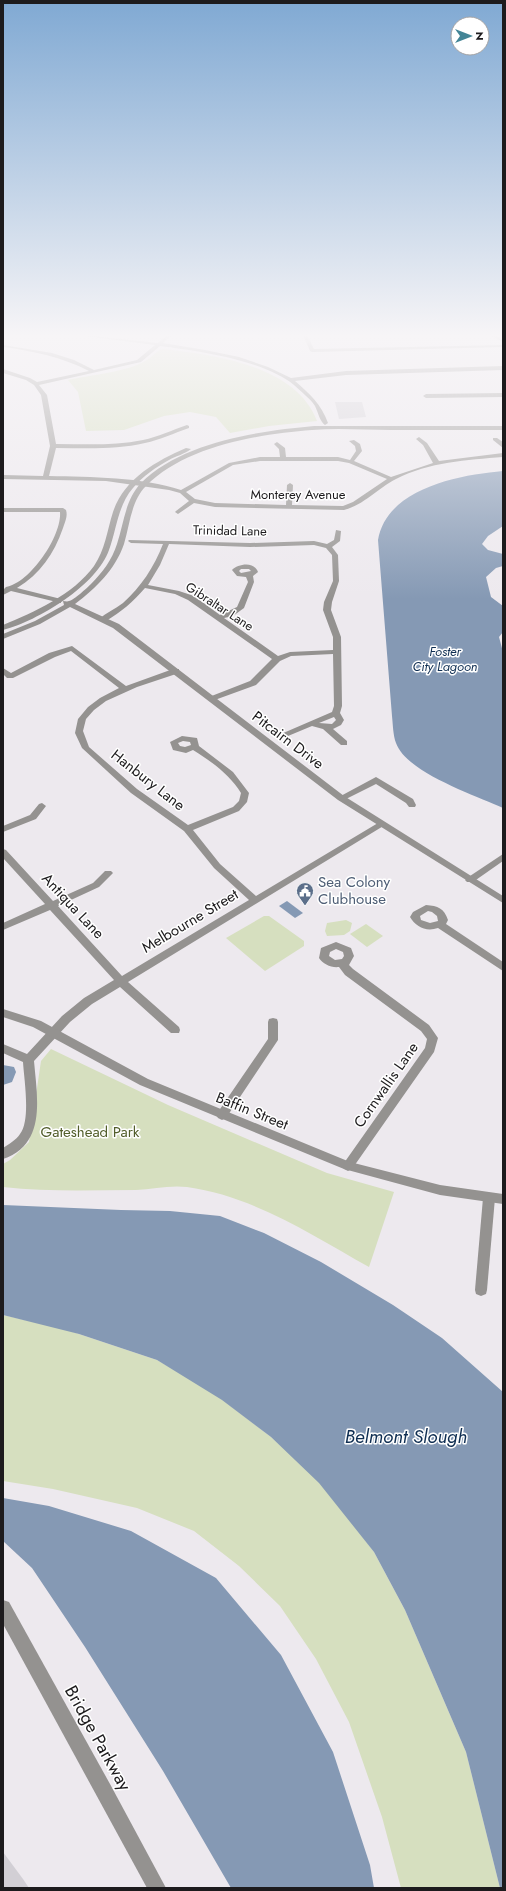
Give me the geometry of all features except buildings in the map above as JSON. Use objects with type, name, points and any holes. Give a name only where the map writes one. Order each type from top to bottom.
[{"type":"street","points":[[46,477],[53,446],[50,423]]},
{"type":"street","points":[[3,628],[58,601],[82,582],[103,557],[119,505],[134,483],[175,454],[199,445],[231,436],[265,429],[325,424],[459,423]]},
{"type":"street","points":[[262,434],[268,431],[325,424],[334,426],[398,426],[428,428]]},
{"type":"street","points":[[53,446],[112,446],[134,443],[160,437],[187,427]]},
{"type":"street","points":[[3,637],[32,626],[70,605],[94,585],[111,565],[120,545],[128,511],[144,484],[184,457],[206,448],[262,434],[314,428],[503,428]]},
{"type":"street","points":[[495,438],[502,443],[503,446]]},
{"type":"street","points":[[419,439],[424,442],[430,455],[438,464]]},
{"type":"street","points":[[352,440],[358,445],[359,451],[352,462]]},
{"type":"street","points":[[277,444],[282,448],[283,458]]},
{"type":"street","name":"Monterey Avenue","points":[[3,477],[106,479],[144,484],[182,492],[194,501],[215,505],[351,507],[374,489],[392,479],[438,464],[503,455]]},
{"type":"street","points":[[182,492],[237,462],[283,458],[330,458],[352,462],[392,479]]},
{"type":"street","points":[[289,506],[290,485]]},
{"type":"street","points":[[178,512],[194,501]]},
{"type":"street","points":[[3,510],[63,510],[64,514],[53,549],[43,563],[34,572],[3,593]]},
{"type":"street","points":[[313,723],[326,727],[334,726],[339,722],[339,717],[336,713],[339,699],[337,636],[327,610],[328,602],[336,581],[335,555],[328,546],[337,541],[338,530]]},
{"type":"street","name":"Trinidad Lane","points":[[131,541],[250,545],[314,543],[328,546]]},
{"type":"street","points":[[103,619],[119,609],[144,586],[160,561],[167,542]]},
{"type":"street","points":[[218,618],[230,614],[240,608],[251,582],[249,575]]},
{"type":"street","name":"Pitcairn Drive","points":[[3,586],[58,601],[103,619],[136,640],[268,744],[341,798],[381,825],[503,900]]},
{"type":"street","name":"Gibraltar Lane","points":[[144,586],[177,592],[184,595],[277,659]]},
{"type":"street","points":[[3,670],[10,676],[52,655],[72,648],[125,689]]},
{"type":"street","points":[[212,700],[252,683],[277,659],[295,652],[338,652]]},
{"type":"street","name":"Hanbury Lane","points":[[176,671],[125,689],[100,701],[84,715],[80,723],[79,732],[86,748],[130,788],[162,809],[187,829],[217,866],[254,900]]},
{"type":"street","points":[[285,734],[336,713]]},
{"type":"street","points":[[326,727],[344,743]]},
{"type":"street","points":[[187,829],[236,809],[243,802],[245,793],[240,784],[194,747]]},
{"type":"street","points":[[341,798],[376,780],[410,801],[412,805]]},
{"type":"street","points":[[3,829],[33,817],[42,806]]},
{"type":"street","name":"Melbourne Street","points":[[28,1060],[66,1019],[88,1001],[381,825]]},
{"type":"street","name":"Antiqua Lane","points":[[3,852],[121,980],[162,1020],[175,1030]]},
{"type":"street","points":[[470,880],[503,857]]},
{"type":"street","points":[[3,928],[96,885],[108,873]]},
{"type":"street","points":[[439,924],[503,967]]},
{"type":"street","name":"Cornwallis Lane","points":[[342,964],[349,972],[425,1028],[433,1038],[430,1049],[348,1166]]},
{"type":"street","name":"Baffin Street","points":[[3,1013],[37,1024],[144,1082],[348,1166],[418,1185],[489,1198],[503,1199]]},
{"type":"street","points":[[222,1115],[273,1040],[273,1022]]},
{"type":"street","points":[[3,1048],[28,1060],[31,1116],[29,1129],[26,1136],[13,1148],[3,1154]]},
{"type":"street","points":[[481,1290],[489,1198]]},
{"type":"street","name":"Bridge Parkway","points":[[3,1608],[157,1888]]},
{"type":"green space","points":[[84,423],[143,423],[124,430],[86,431]]},
{"type":"green space","points":[[221,423],[295,423],[269,426],[230,433]]},
{"type":"green space","points":[[264,916],[269,916],[304,941],[304,946],[265,971],[226,938]]},
{"type":"green space","points":[[346,920],[352,923],[350,931],[344,935],[327,936],[325,931],[327,923]]},
{"type":"green space","points":[[366,924],[383,936],[367,947],[350,934]]},
{"type":"green space","name":"Gateshead Park","points":[[51,1049],[168,1105],[327,1173],[394,1192],[369,1267],[281,1218],[235,1199],[211,1192],[187,1187],[136,1190],[36,1190],[3,1187],[3,1164],[10,1160],[29,1142],[41,1061]]},
{"type":"green space","points":[[3,1315],[64,1329],[157,1360],[211,1391],[271,1437],[320,1481],[374,1552],[405,1610],[466,1752],[500,1888],[401,1888],[382,1817],[349,1722],[316,1659],[280,1606],[239,1566],[194,1531],[137,1508],[53,1489],[3,1481]]},
{"type":"water","name":"Foster City Lagoon","points":[[503,471],[503,526],[488,536],[482,544],[488,550],[503,554],[503,566],[496,568],[486,577],[491,597],[503,606],[503,632],[499,637],[503,652],[503,808],[460,790],[427,773],[413,764],[403,754],[396,743],[393,726],[378,540],[384,522],[395,508],[410,496],[446,481],[466,476]]},
{"type":"water","points":[[287,901],[303,913],[295,918],[279,906]]},
{"type":"water","points":[[3,1065],[14,1067],[16,1072],[12,1082],[3,1085]]},
{"type":"water","name":"Belmont Slough","points":[[3,1205],[170,1211],[220,1216],[264,1233],[321,1262],[393,1305],[442,1338],[503,1392],[503,1888],[500,1888],[466,1752],[405,1610],[374,1552],[319,1483],[271,1437],[222,1400],[157,1360],[79,1334],[3,1315]]},
{"type":"water","points":[[3,1498],[49,1506],[131,1531],[216,1578],[281,1655],[333,1752],[370,1865],[374,1888],[231,1888],[163,1771],[85,1647],[32,1568],[3,1541]]},
{"type":"place","name":"Sea Colony Clubhouse","points":[[305,906]]}]
